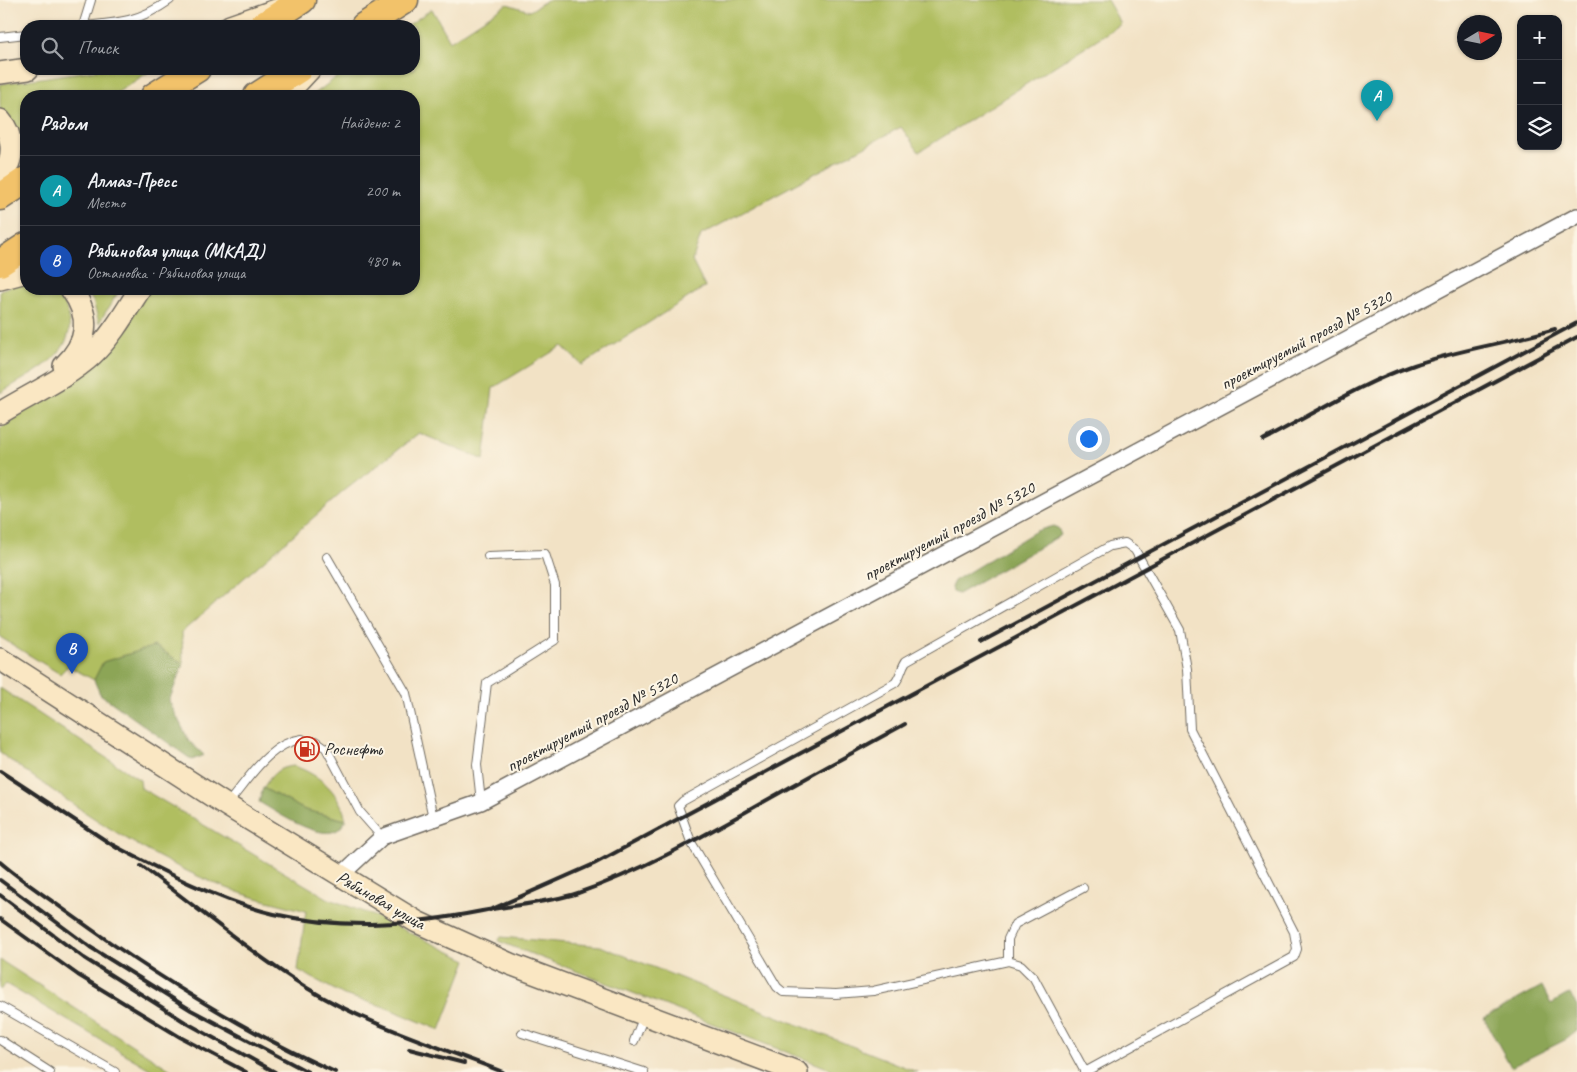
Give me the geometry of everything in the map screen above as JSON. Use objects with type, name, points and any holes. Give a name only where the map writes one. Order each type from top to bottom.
[{"type":"highway","points":[[373,20],[405,0]]},
{"type":"highway","points":[[271,20],[299,2]]},
{"type":"highway","points":[[163,90],[187,75]]},
{"type":"highway","points":[[266,90],[290,75]]},
{"type":"highway","points":[[0,197],[20,184]]},
{"type":"highway","points":[[0,263],[20,250]]},
{"type":"street","points":[[247,20],[299,2]]},
{"type":"street","points":[[0,73],[20,70]]},
{"type":"street","points":[[291,90],[304,75]]},
{"type":"street","points":[[0,120],[8,131],[11,143],[9,161],[0,176]]},
{"type":"street","name":"проектируемый проезд № 5320","points":[[340,876],[382,837],[481,802],[1574,219]]},
{"type":"street","points":[[0,279],[20,274]]},
{"type":"street","points":[[42,387],[75,356],[83,339],[85,326],[83,313],[74,295]]},
{"type":"street","points":[[0,413],[42,387],[68,374],[92,354],[116,325],[136,295]]},
{"type":"street","name":"Рябиновая улица","points":[[0,659],[226,805],[417,922],[510,964],[797,1072]]},
{"type":"lane","points":[[84,20],[91,0]]},
{"type":"lane","points":[[135,20],[155,11],[170,0]]},
{"type":"lane","points":[[0,37],[20,35]]},
{"type":"lane","points":[[1125,543],[1135,550],[1180,630],[1186,669],[1190,728],[1294,932],[1297,949],[1294,957],[1084,1072],[1034,978],[1021,965],[1008,961],[873,991],[836,994],[783,992],[777,987],[691,842],[678,806],[683,801],[894,683],[900,674],[900,668],[906,661],[1110,546],[1125,543]]},
{"type":"lane","points":[[481,802],[477,765],[487,683],[555,640],[555,585],[545,554],[488,556]]},
{"type":"lane","points":[[327,558],[406,694],[433,818]]},
{"type":"lane","points":[[226,805],[272,752],[287,742],[302,739]]},
{"type":"lane","points":[[316,742],[326,748],[360,812],[382,837]]},
{"type":"lane","points":[[1008,961],[1008,939],[1016,924],[1083,888]]},
{"type":"lane","points":[[0,1006],[115,1072]]},
{"type":"lane","points":[[634,1041],[644,1016]]},
{"type":"lane","points":[[522,1033],[644,1072]]},
{"type":"lane","points":[[0,1040],[50,1072]]},
{"type":"green space","points":[[547,0],[1107,0],[1121,24],[919,152],[901,127],[701,235],[692,261],[705,287],[582,365],[562,346],[493,388],[484,460],[419,433],[344,491],[182,632],[183,664],[155,646],[103,662],[94,680],[68,666],[60,674],[0,637],[0,428],[85,372],[144,295],[420,295],[420,90],[320,90],[339,75],[420,75],[420,20],[416,20],[432,9],[450,41],[507,4],[530,11]]},
{"type":"green space","points":[[61,75],[144,75],[121,90],[20,90],[20,148],[12,124],[0,110],[0,84]]},
{"type":"green space","points":[[20,282],[20,295],[60,295],[69,319],[69,332],[57,355],[35,372],[0,393],[0,290]]},
{"type":"green space","points":[[88,295],[116,295],[99,323],[93,301]]},
{"type":"green space","points":[[1053,526],[1058,528],[1061,535],[958,594],[952,592],[951,587],[954,581],[1036,531]]},
{"type":"green space","points":[[155,646],[183,664],[169,701],[189,741],[204,755],[192,760],[100,694],[94,680],[103,662]]},
{"type":"green space","points":[[0,688],[140,780],[141,788],[329,899],[377,917],[467,960],[440,1030],[382,1006],[344,995],[298,970],[306,911],[232,890],[170,863],[140,847],[83,811],[0,753]]},
{"type":"green space","points":[[294,766],[312,774],[328,786],[339,801],[346,820],[305,810],[263,788],[279,770]]},
{"type":"green space","points":[[263,788],[305,810],[346,820],[340,828],[331,832],[310,829],[259,802]]},
{"type":"green space","points":[[501,937],[600,946],[917,1072],[838,1072],[498,941]]},
{"type":"green space","points":[[0,960],[174,1072],[155,1072],[6,984],[0,990]]},
{"type":"green space","points":[[1542,986],[1551,1004],[1570,993],[1577,1007],[1577,1031],[1567,1039],[1511,1067],[1484,1018]]},
{"type":"railway","points":[[981,642],[1577,323]]},
{"type":"railway","points":[[1263,440],[1356,390],[1394,372],[1431,359],[1555,329]]},
{"type":"railway","points":[[490,910],[594,864],[1577,337]]},
{"type":"railway","points":[[113,845],[211,893],[274,914],[300,919],[352,924],[378,924],[456,916],[542,902],[601,885],[688,844],[905,724]]},
{"type":"railway","points":[[0,771],[117,848]]},
{"type":"railway","points":[[0,862],[101,936],[198,1000],[300,1056],[335,1072]]},
{"type":"railway","points":[[141,866],[243,944],[307,988],[378,1024],[503,1072]]},
{"type":"railway","points":[[0,880],[90,947],[191,1010],[308,1072]]},
{"type":"railway","points":[[0,895],[84,958],[185,1022],[275,1072]]},
{"type":"railway","points":[[0,919],[78,975],[180,1037],[246,1072]]},
{"type":"railway","points":[[409,1049],[464,1063]]},
{"type":"place","name":"Алмаз-Пресс","points":[[1377,121]]},
{"type":"place","name":"Рябиновая улица (МКАД)","points":[[72,674]]},
{"type":"place","name":"Роснефть","points":[[307,749]]}]
